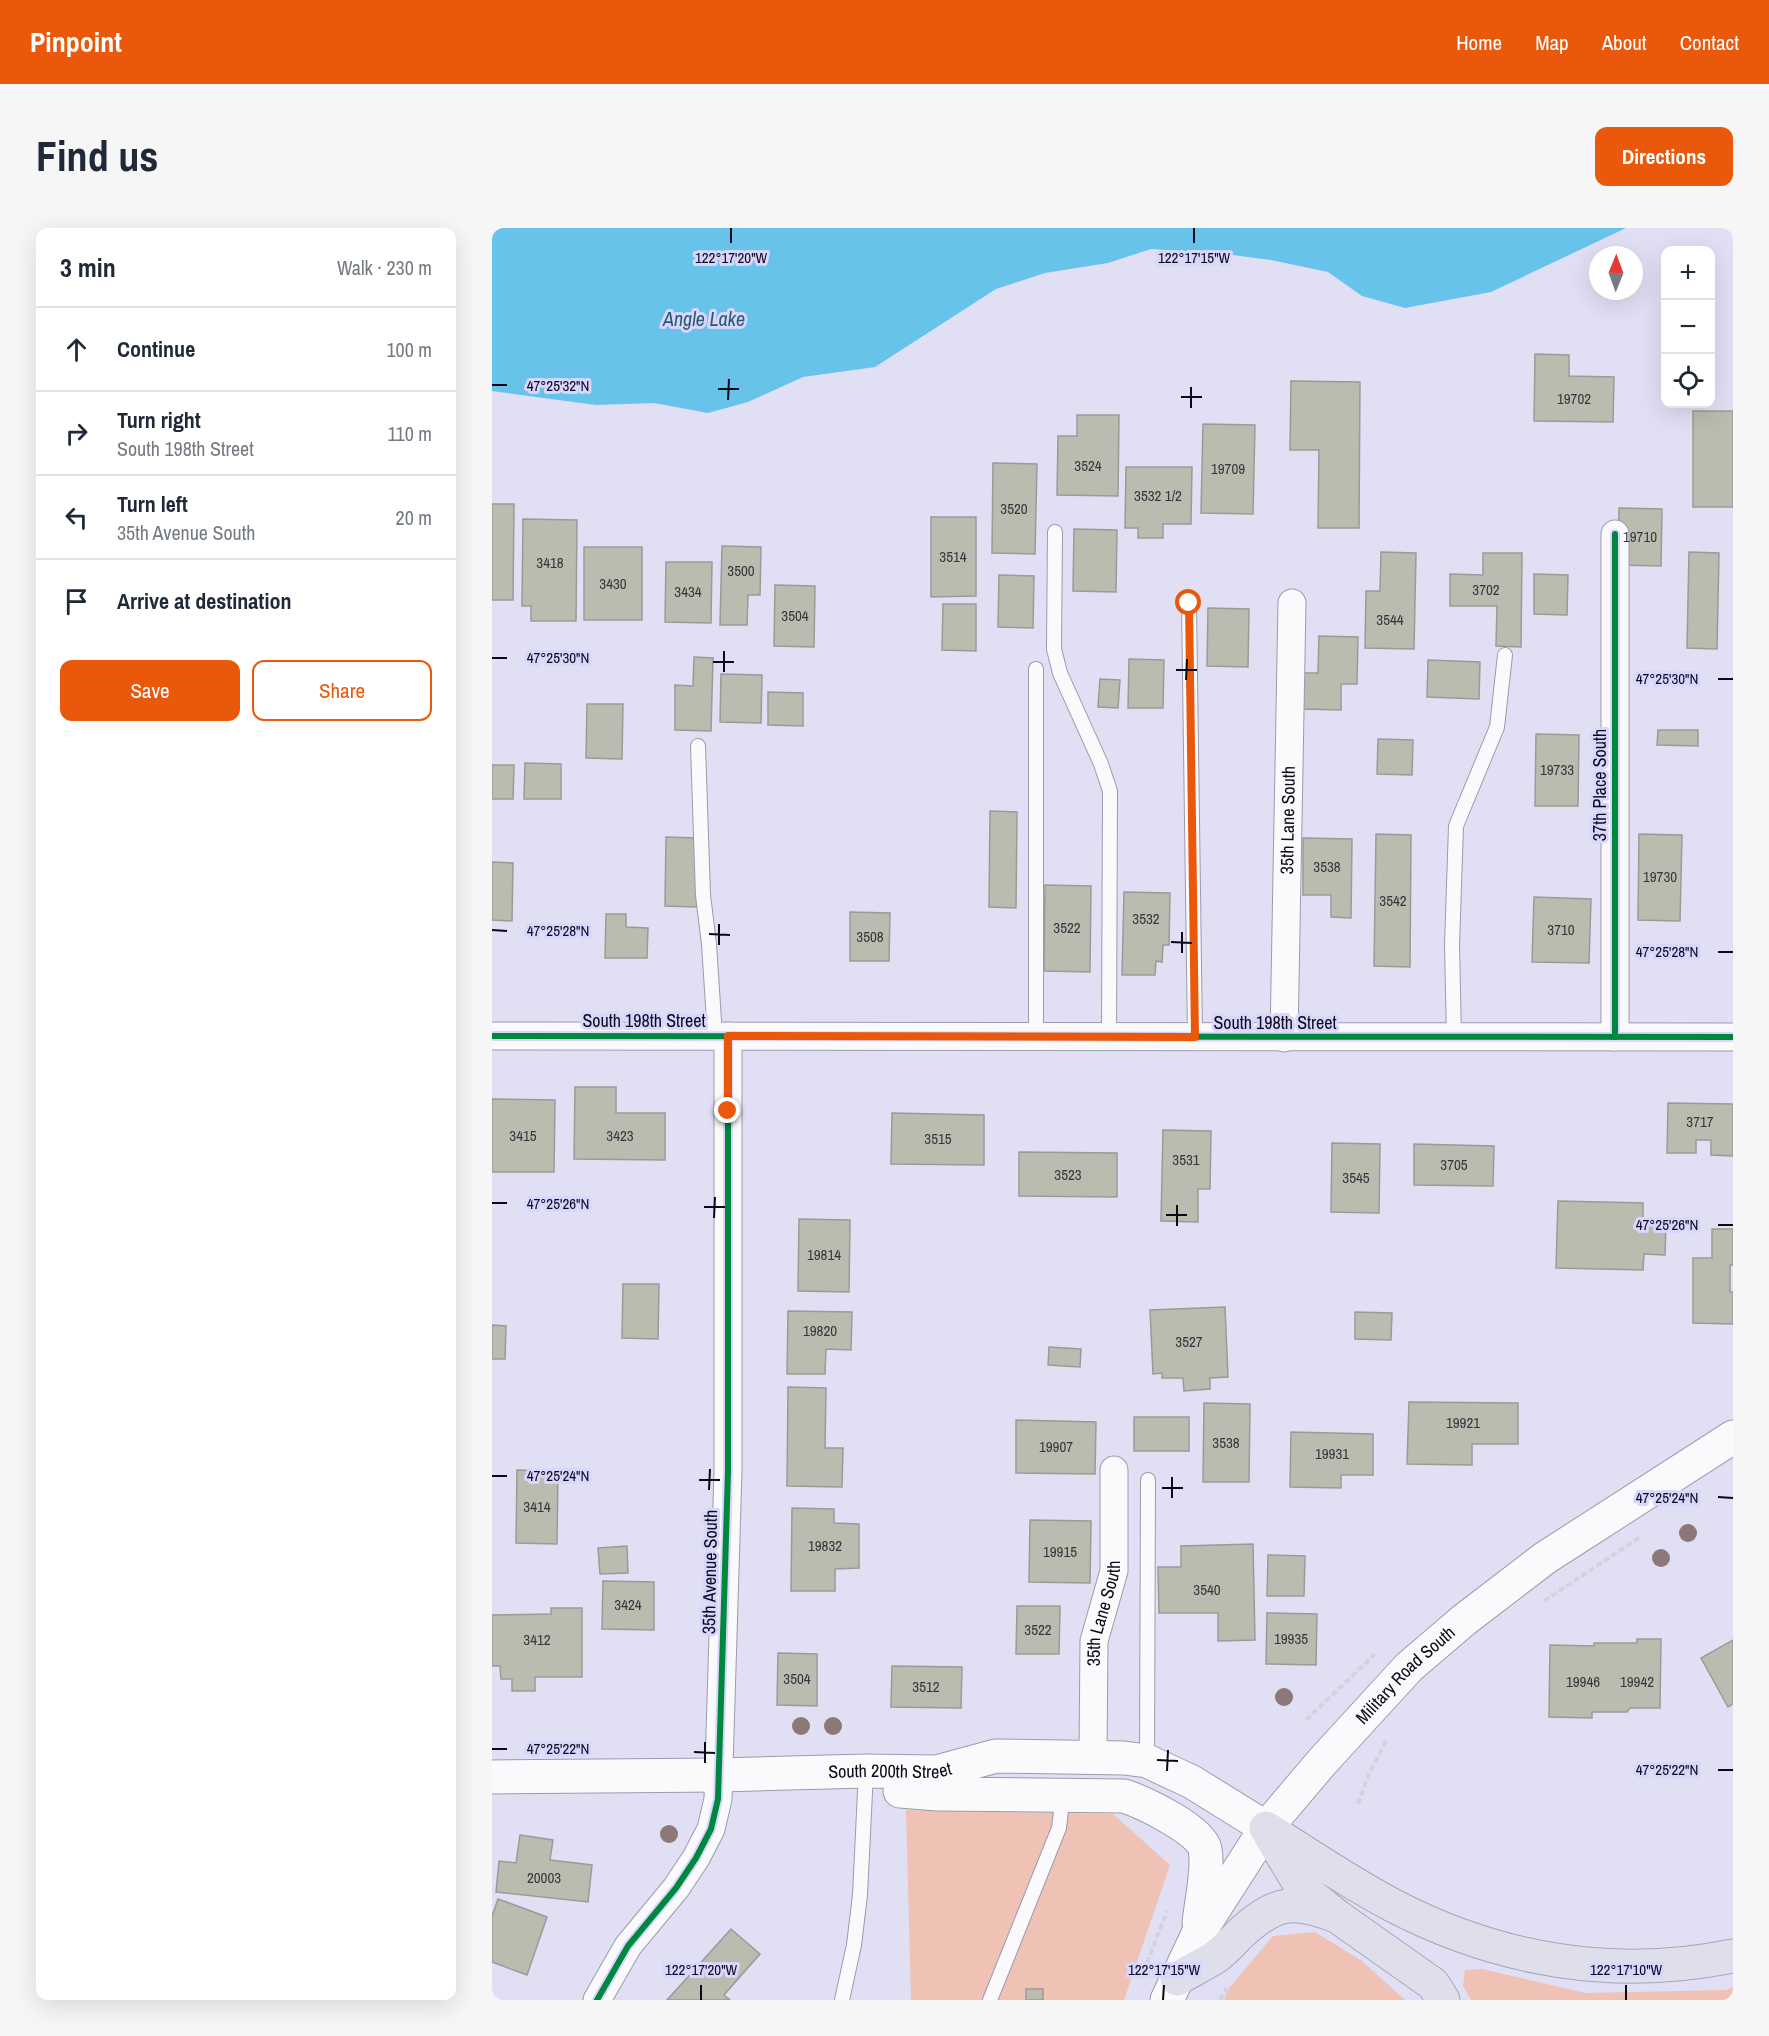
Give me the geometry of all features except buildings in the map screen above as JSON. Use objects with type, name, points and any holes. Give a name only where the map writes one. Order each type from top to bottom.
[{"type":"highway","points":[[1266,1828],[1302,1888],[1338,1917],[1433,1984],[1443,2000]]},
{"type":"highway","points":[[1266,1828],[1393,1906],[1439,1927],[1530,1955],[1573,1964],[1625,1967],[1667,1965],[1733,1956]]},
{"type":"highway","points":[[1172,1989],[1218,1955],[1257,1919],[1273,1910],[1293,1905],[1308,1906],[1338,1917]]},
{"type":"main road","name":"Military Road South","points":[[1172,1989],[1198,1934],[1266,1828],[1322,1762],[1409,1667],[1464,1620],[1545,1558],[1733,1437]]},
{"type":"main road","name":"South 200th Street","points":[[492,1777],[937,1772],[996,1756],[1093,1756],[1147,1761],[1192,1782],[1266,1828]]},
{"type":"main road","points":[[866,1771],[889,1790],[938,1794],[1125,1796],[1142,1802],[1186,1828],[1203,1842],[1206,1850],[1205,1871],[1198,1934]]},
{"type":"street","name":"37th Place South","points":[[1615,534],[1615,1037]]},
{"type":"street","name":"35th Lane South","points":[[1284,1038],[1292,603]]},
{"type":"street","name":"South 198th Street","points":[[492,1036],[1733,1037]]},
{"type":"street","name":"35th Avenue South","points":[[597,2000],[628,1946],[676,1888],[696,1858],[711,1828],[718,1799],[728,1471],[722,1036]]},
{"type":"street","name":"35th Lane South","points":[[1093,1756],[1094,1641],[1114,1571],[1113,1470]]},
{"type":"lane","points":[[1055,532],[1054,649],[1060,673],[1101,764],[1110,791],[1109,1037]]},
{"type":"lane","points":[[1189,603],[1195,1037]]},
{"type":"lane","points":[[1454,1038],[1452,945],[1456,826],[1497,727],[1505,655]]},
{"type":"lane","points":[[1036,669],[1036,1036]]},
{"type":"lane","points":[[698,746],[703,895],[722,1036]]},
{"type":"lane","points":[[1147,1761],[1148,1480]]},
{"type":"lane","points":[[842,2000],[854,1945],[860,1895],[866,1771]]},
{"type":"lane","points":[[990,2000],[1059,1828],[1063,1794]]},
{"type":"path","points":[[1542,1603],[1648,1532]]},
{"type":"path","points":[[1358,1804],[1368,1776],[1387,1740]]},
{"type":"path","points":[[1143,1974],[1168,1909]]},
{"type":"shaded area","points":[[906,1810],[1113,1814],[1170,1865],[1124,2000],[911,2000]]},
{"type":"shaded area","points":[[1315,1932],[1362,1961],[1405,2000],[1224,2000],[1229,1988],[1273,1936]]},
{"type":"shaded area","points":[[1482,1969],[1585,1993],[1726,1990],[1733,1987],[1733,2000],[1471,2000],[1463,1986],[1465,1970]]},
{"type":"water","name":"Angle Lake","points":[[492,228],[1626,228],[1491,292],[1405,308],[1362,296],[1328,272],[1271,260],[1217,253],[1151,249],[1108,263],[1045,273],[996,289],[875,367],[803,377],[748,402],[708,413],[654,403],[596,405],[492,391]]},
{"type":"cycle path","points":[[1615,534],[1615,1037]]},
{"type":"cycle path","points":[[492,1036],[1733,1037]]},
{"type":"cycle path","points":[[597,2000],[628,1946],[676,1888],[696,1858],[711,1829],[718,1799],[728,1471],[728,1036]]},
{"type":"route","points":[[728,1111],[728,1036],[1195,1037],[1189,603]]}]
